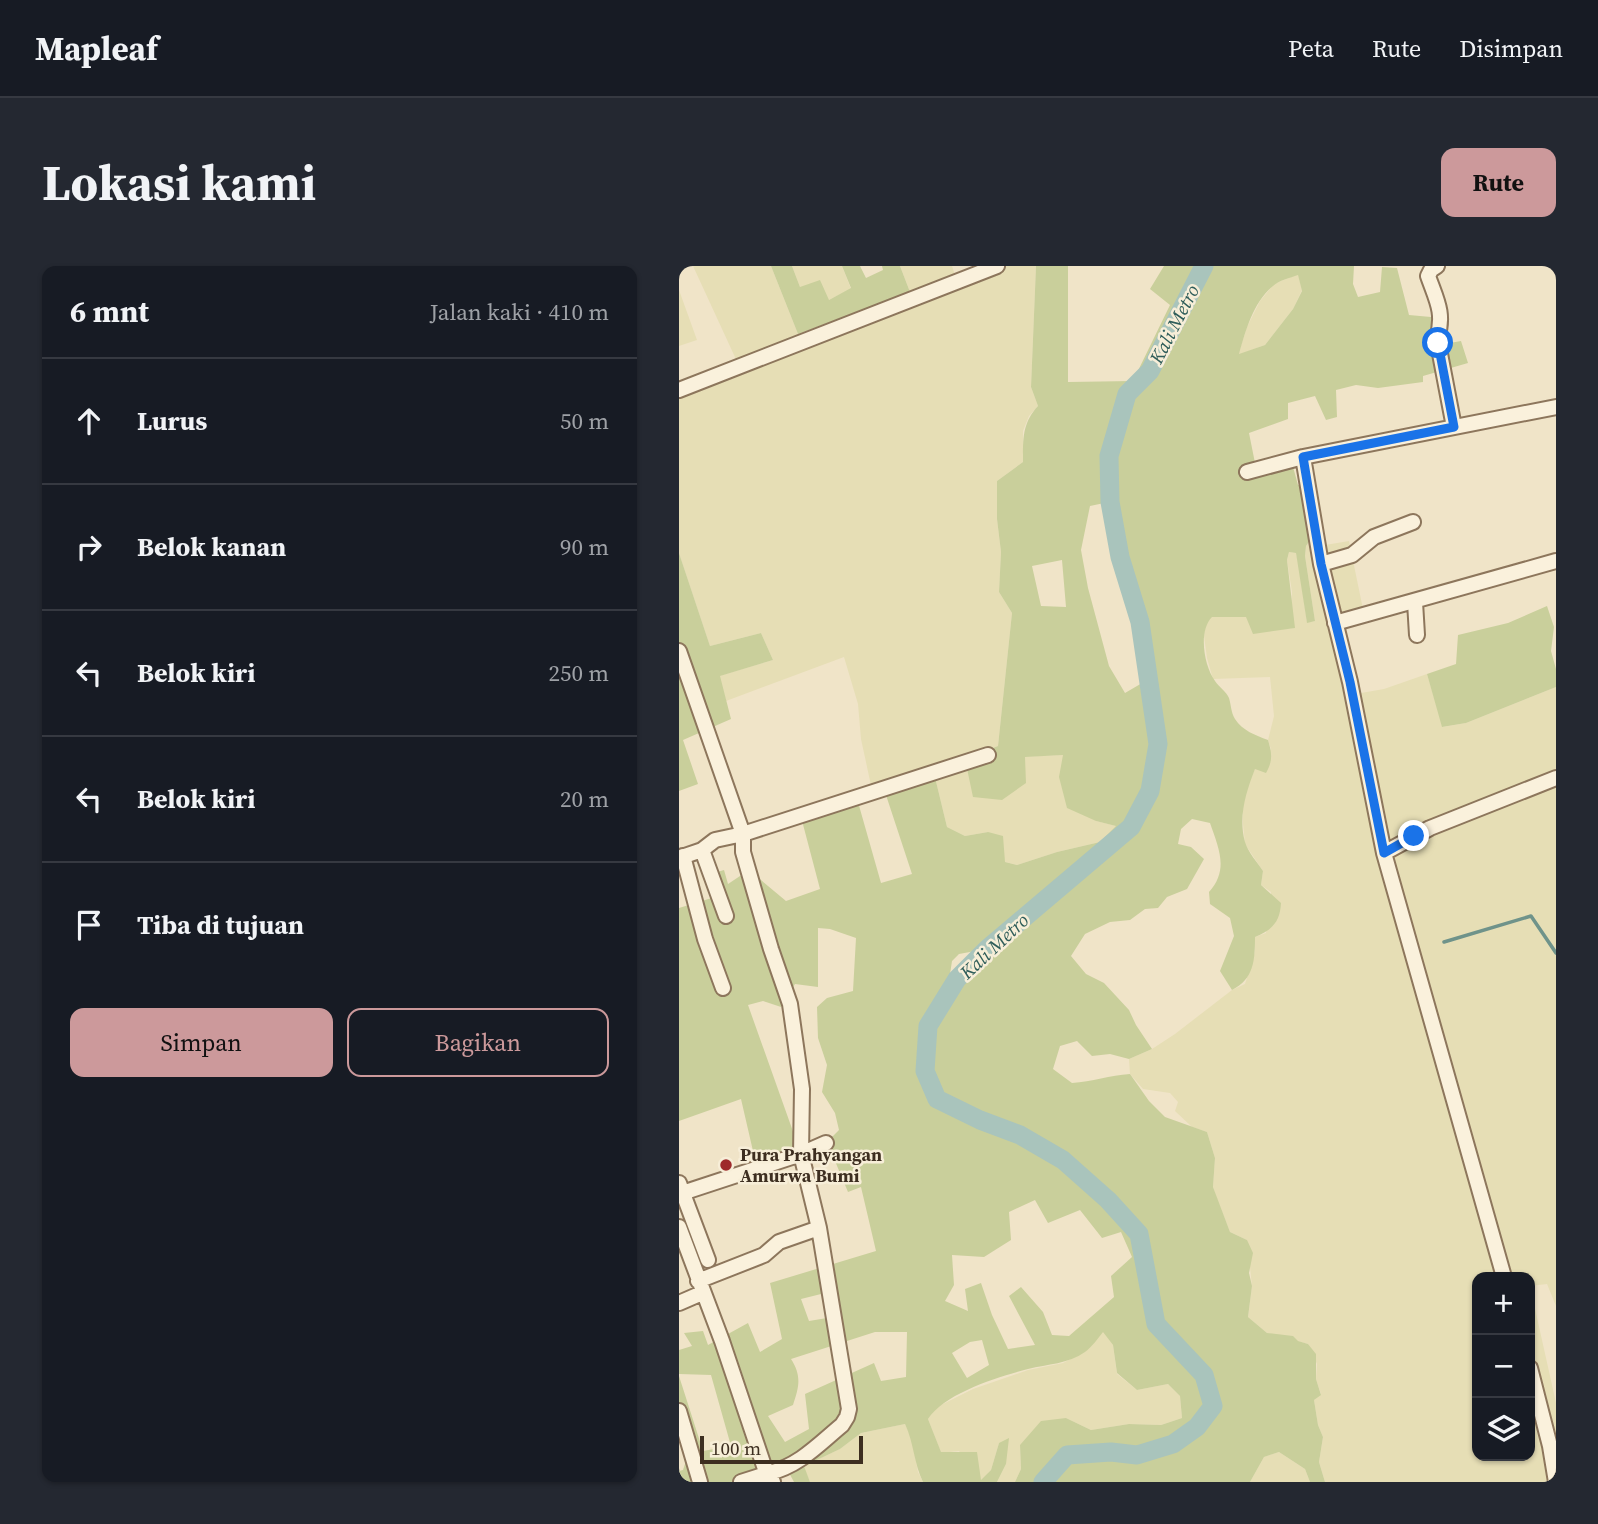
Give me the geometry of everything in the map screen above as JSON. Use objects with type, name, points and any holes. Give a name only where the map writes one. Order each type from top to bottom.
[{"type":"street","points":[[679,390],[997,266]]},
{"type":"street","points":[[1437,266],[1428,276],[1441,317],[1442,324],[1437,338],[1454,427]]},
{"type":"street","points":[[1247,472],[1303,457],[1547,410]]},
{"type":"street","points":[[1303,457],[1321,564],[1350,682],[1384,853],[1503,1272]]},
{"type":"street","points":[[1321,564],[1352,555],[1374,537],[1413,522]]},
{"type":"street","points":[[1335,622],[1556,561]]},
{"type":"street","points":[[1415,602],[1417,635]]},
{"type":"street","points":[[679,650],[685,687],[743,834],[743,852],[790,1004],[802,1089],[801,1154],[819,1228],[849,1409],[842,1425],[795,1463],[771,1477],[741,1482]]},
{"type":"street","points":[[723,988],[705,939],[681,857],[702,850],[715,840],[743,834],[988,755]]},
{"type":"street","points":[[1384,853],[1414,836],[1556,778]]},
{"type":"street","points":[[702,850],[726,916]]},
{"type":"street","points":[[708,1260],[680,1190],[801,1154],[826,1143]]},
{"type":"street","points":[[679,1227],[722,1341],[764,1466],[771,1477]]},
{"type":"street","points":[[679,1303],[700,1287],[764,1255],[779,1241],[819,1228]]},
{"type":"street","points":[[1535,1388],[1556,1482]]},
{"type":"street","points":[[679,1411],[700,1482]]},
{"type":"shaded area","points":[[693,266],[771,266],[798,334],[910,292],[900,266],[952,266],[957,281],[998,266],[1036,266],[1031,387],[1038,406],[1029,416],[1023,431],[1023,462],[997,481],[997,519],[1001,552],[999,592],[1012,613],[998,746],[966,759],[1063,755],[1096,821],[1117,826],[1100,842],[1017,865],[1005,862],[988,832],[965,836],[947,827],[933,769],[872,790],[861,739],[858,704],[844,657],[726,701],[719,676],[773,660],[761,633],[710,646],[679,553],[679,385],[740,368]]},
{"type":"shaded area","points":[[792,266],[842,266],[851,289],[829,300],[800,287]]},
{"type":"shaded area","points":[[1298,274],[1302,290],[1293,309],[1265,345],[1238,355],[1247,327],[1260,301],[1274,284]]},
{"type":"shaded area","points":[[679,290],[697,340],[679,346]]},
{"type":"shaded area","points":[[1320,539],[1325,545],[1349,541],[1365,619],[1338,622],[1361,693],[1384,689],[1427,674],[1443,727],[1466,723],[1556,687],[1556,1306],[1547,1284],[1535,1285],[1535,1272],[1472,1272],[1472,1461],[1535,1461],[1535,1308],[1556,1403],[1556,1482],[1325,1482],[1319,1462],[1323,1437],[1314,1400],[1321,1394],[1316,1379],[1317,1364],[1308,1344],[1267,1333],[1248,1317],[1252,1286],[1247,1240],[1230,1232],[1217,1199],[1213,1187],[1215,1158],[1207,1132],[1192,1127],[1175,1111],[1178,1102],[1170,1093],[1143,1089],[1130,1074],[1129,1059],[1152,1049],[1232,990],[1245,984],[1255,952],[1255,937],[1266,933],[1271,892],[1261,885],[1263,871],[1245,844],[1243,805],[1255,769],[1271,749],[1268,740],[1274,716],[1270,677],[1213,679],[1207,658],[1205,623],[1211,617],[1247,617],[1287,629],[1294,628],[1287,560],[1289,552],[1296,553],[1307,622],[1315,621],[1305,556],[1310,540]]},
{"type":"shaded area","points":[[1103,1331],[1113,1345],[1117,1374],[1137,1390],[1168,1384],[1180,1396],[1182,1418],[1161,1425],[1129,1424],[1091,1430],[1066,1418],[1020,1445],[1021,1469],[1015,1482],[997,1482],[1006,1464],[999,1443],[991,1470],[981,1481],[959,1451],[941,1453],[928,1419],[935,1408],[973,1389],[1028,1370],[1063,1363],[1086,1351]]},
{"type":"shaded area","points":[[905,1424],[912,1439],[918,1472],[923,1482],[810,1482],[803,1466],[840,1449],[861,1433]]},
{"type":"shaded area","points":[[1279,1452],[1305,1469],[1310,1482],[1250,1482],[1264,1457]]},
{"type":"green space","points":[[771,266],[792,266],[800,287],[820,280],[829,300],[851,288],[842,266],[860,266],[866,278],[883,270],[882,266],[900,266],[910,292],[798,334]]},
{"type":"green space","points":[[1036,266],[1068,266],[1068,382],[1133,381],[1170,305],[1150,289],[1164,266],[1354,266],[1353,284],[1358,297],[1380,292],[1382,267],[1397,268],[1409,315],[1431,317],[1439,345],[1461,341],[1468,363],[1423,376],[1423,382],[1378,388],[1356,385],[1336,390],[1337,417],[1326,420],[1315,396],[1288,403],[1288,419],[1249,433],[1255,463],[1290,456],[1298,485],[1306,484],[1320,539],[1310,540],[1305,556],[1315,621],[1307,623],[1296,553],[1289,552],[1287,560],[1295,628],[1253,634],[1246,617],[1212,617],[1204,639],[1211,675],[1229,698],[1235,719],[1246,730],[1268,740],[1270,765],[1266,773],[1255,769],[1246,796],[1242,823],[1246,846],[1263,871],[1261,885],[1281,903],[1279,915],[1270,928],[1255,937],[1252,968],[1245,980],[1232,990],[1220,971],[1234,936],[1230,918],[1210,904],[1209,892],[1219,876],[1219,850],[1210,823],[1192,819],[1181,829],[1178,844],[1191,847],[1204,859],[1187,889],[1167,897],[1158,908],[1145,909],[1130,920],[1110,922],[1085,934],[1071,956],[1086,974],[1104,983],[1129,1010],[1152,1049],[1129,1059],[1110,1054],[1092,1056],[1077,1041],[1060,1046],[1053,1069],[1072,1083],[1130,1074],[1149,1101],[1165,1117],[1207,1132],[1215,1158],[1213,1187],[1230,1232],[1247,1240],[1253,1253],[1249,1273],[1252,1286],[1248,1317],[1267,1333],[1293,1336],[1308,1344],[1316,1354],[1316,1379],[1321,1395],[1314,1400],[1323,1437],[1319,1462],[1325,1482],[1310,1482],[1305,1469],[1279,1452],[1264,1457],[1250,1482],[1015,1482],[1021,1469],[1020,1445],[1041,1421],[1066,1418],[1091,1430],[1129,1424],[1161,1425],[1182,1418],[1180,1396],[1168,1384],[1137,1390],[1117,1373],[1113,1345],[1103,1332],[1090,1348],[1078,1356],[1016,1372],[973,1387],[947,1401],[928,1419],[941,1452],[977,1452],[981,1480],[991,1470],[999,1443],[1009,1438],[1006,1464],[997,1482],[923,1482],[905,1424],[861,1433],[840,1449],[804,1466],[810,1482],[794,1482],[788,1471],[749,1482],[679,1482],[679,1471],[683,1470],[689,1452],[679,1426],[679,1376],[703,1451],[731,1446],[711,1375],[679,1374],[679,1350],[692,1346],[684,1333],[703,1331],[708,1345],[748,1323],[760,1352],[782,1339],[770,1283],[876,1251],[861,1187],[848,1192],[827,1142],[839,1130],[835,1113],[822,1092],[827,1065],[818,1038],[817,1007],[827,998],[853,991],[856,938],[818,928],[818,987],[795,984],[781,1007],[763,1001],[748,1005],[801,1154],[756,1164],[741,1099],[679,1121],[679,908],[715,897],[708,875],[724,870],[728,884],[749,870],[786,901],[820,889],[800,813],[856,795],[881,883],[912,874],[884,789],[933,769],[947,827],[965,836],[988,832],[1003,836],[1005,862],[1017,865],[1100,842],[1116,826],[1096,821],[1067,808],[1059,777],[1063,755],[1025,757],[1026,783],[1002,800],[973,797],[965,759],[998,746],[1012,613],[999,592],[1001,552],[997,519],[997,481],[1023,462],[1026,425],[1038,406],[1031,387]],"holes":[[[1298,275],[1302,291],[1293,309],[1265,345],[1239,354],[1251,317],[1260,300],[1281,281]],[[1109,502],[1120,557],[1140,622],[1149,679],[1125,693],[1109,666],[1088,588],[1081,550],[1090,506]],[[1062,560],[1066,607],[1041,606],[1032,566]],[[986,949],[957,979],[947,994],[952,961],[959,954]],[[1035,1200],[1048,1223],[1080,1210],[1102,1238],[1121,1232],[1132,1257],[1111,1276],[1114,1297],[1069,1336],[1052,1335],[1043,1312],[1021,1287],[1009,1296],[1035,1345],[1008,1349],[981,1283],[965,1289],[968,1311],[945,1301],[954,1285],[952,1255],[984,1257],[1011,1240],[1009,1212]],[[833,1291],[839,1316],[809,1321],[801,1299]],[[875,1332],[907,1332],[906,1377],[881,1381],[874,1363],[805,1394],[809,1429],[785,1442],[768,1416],[793,1405],[797,1393],[797,1371],[791,1359]],[[982,1340],[989,1365],[967,1378],[952,1353],[970,1342]]]},
{"type":"green space","points":[[679,553],[710,646],[761,633],[773,660],[720,676],[731,719],[683,740],[698,784],[679,791]]},
{"type":"green space","points":[[1547,606],[1554,627],[1551,651],[1556,669],[1556,687],[1466,723],[1442,727],[1427,674],[1456,664],[1458,635],[1508,623]]},
{"type":"waterway","name":"Kali Metro","points":[[1043,1482],[1067,1455],[1111,1452],[1137,1455],[1173,1444],[1197,1427],[1213,1406],[1204,1375],[1156,1324],[1139,1234],[1108,1200],[1063,1160],[1020,1135],[980,1120],[937,1099],[925,1071],[928,1026],[957,979],[987,949],[1131,827],[1150,791],[1158,744],[1140,622],[1120,557],[1110,502],[1109,456],[1127,394],[1150,371],[1204,266]]},
{"type":"waterway","points":[[1444,942],[1531,916],[1556,953]]},
{"type":"place","name":"Pura Prahyangan Amurwa Bumi","points":[[726,1165]]},
{"type":"route","points":[[1414,836],[1384,853],[1350,682],[1327,595],[1303,457],[1454,427],[1438,343]]}]
